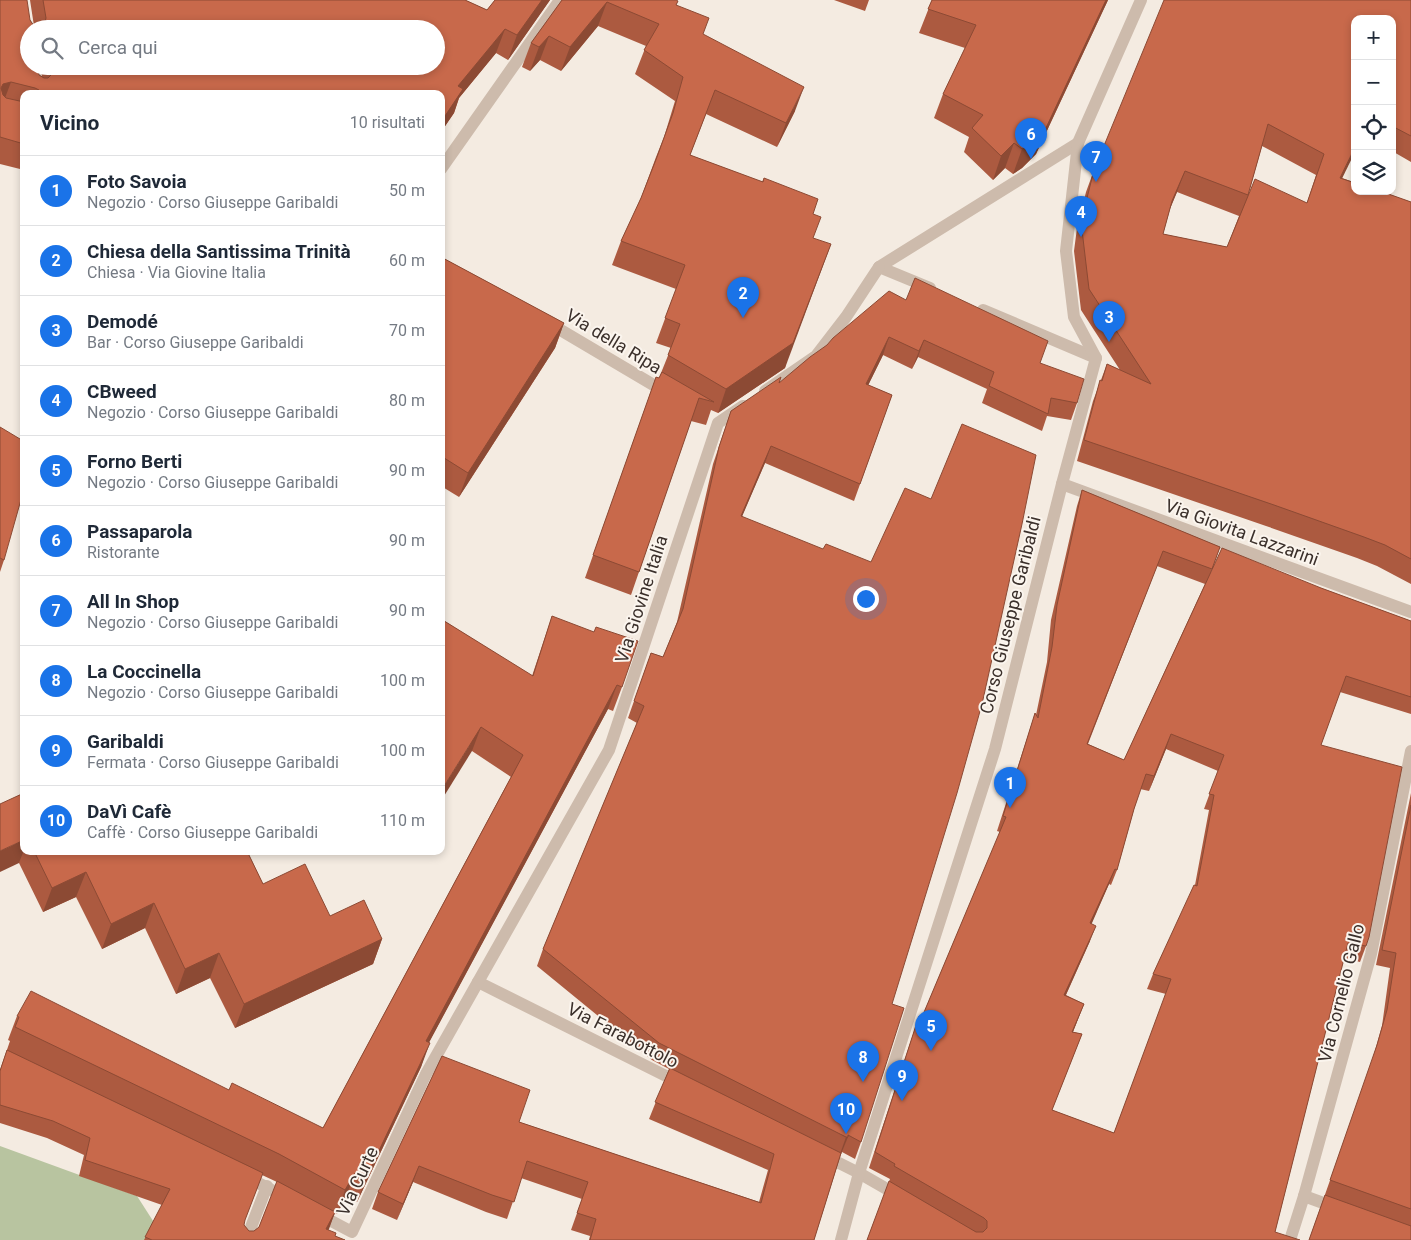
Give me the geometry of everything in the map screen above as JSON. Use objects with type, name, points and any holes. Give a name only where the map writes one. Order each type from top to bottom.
[{"type":"street","points":[[445,163],[560,0]]},
{"type":"street","points":[[1096,358],[1074,317],[1066,251],[1078,143],[1138,1]]},
{"type":"street","points":[[879,267],[1078,143]]},
{"type":"street","points":[[879,267],[942,293]]},
{"type":"street","name":"Via Giovine Italia","points":[[478,982],[609,750],[713,420],[754,398],[816,356],[846,317],[879,267]]},
{"type":"street","points":[[969,304],[1096,358]]},
{"type":"street","name":"Via della Ripa","points":[[533,314],[676,398]]},
{"type":"street","name":"Corso Giuseppe Garibaldi","points":[[841,1240],[859,1173],[995,749],[1096,358]]},
{"type":"street","name":"Via Giovita Lazzarini","points":[[1062,484],[1411,612]]},
{"type":"street","name":"Via Cornelio Gallo","points":[[1290,1240],[1371,954],[1411,751]]},
{"type":"street","name":"Via Farabottolo","points":[[478,982],[693,1090]]},
{"type":"street","name":"Via Curte","points":[[231,1169],[267,1186],[352,1232],[426,1074],[478,982]]},
{"type":"street","points":[[816,1152],[859,1173],[908,1202]]},
{"type":"street","points":[[246,1240],[267,1186]]},
{"type":"street","points":[[1304,1196],[1349,1213]]},
{"type":"green space","points":[[0,1146],[137,1196],[155,1224],[146,1240],[0,1240]]},
{"type":"building","points":[[0,0],[27,0],[30,20],[20,20],[20,75],[39,75],[48,78],[51,75],[445,75],[445,20],[46,20],[43,0],[465,0],[487,10],[495,0],[542,0],[517,35],[505,29],[458,86],[463,89],[445,116],[445,90],[39,90],[11,82],[3,84],[1,88],[6,98],[20,101],[20,143],[0,137]]},
{"type":"building","points":[[562,0],[676,0],[678,1],[676,5],[709,18],[703,34],[804,87],[786,123],[715,90],[690,155],[763,182],[764,178],[818,199],[813,214],[821,217],[813,238],[831,244],[793,343],[726,389],[668,355],[680,324],[665,318],[685,265],[621,241],[657,157],[673,113],[683,77],[644,50],[659,24],[607,2],[570,47],[549,36],[539,47],[531,43]]},
{"type":"building","points":[[932,0],[1106,0],[1045,130],[1031,144],[1022,149],[1014,143],[1001,156],[972,128],[983,115],[943,94],[976,25],[928,9]]},
{"type":"building","points":[[1164,0],[1411,0],[1411,136],[1396,128],[1396,15],[1351,15],[1351,155],[1340,178],[1351,182],[1351,195],[1391,195],[1411,202],[1411,559],[1385,545],[1364,537],[1084,440],[1100,380],[1102,381],[1107,364],[1151,384],[1089,289],[1082,230],[1085,206],[1094,170]],"holes":[[[1268,124],[1324,154],[1307,203],[1255,179],[1227,247],[1163,234],[1172,201],[1185,171],[1248,195]]]},
{"type":"building","points":[[445,259],[564,323],[468,473],[445,459]]},
{"type":"building","points":[[915,278],[1048,341],[1040,363],[1084,379],[1077,403],[1051,398],[1048,414],[989,386],[994,372],[924,340],[919,351],[889,337],[866,384],[892,395],[860,484],[771,446],[741,516],[823,549],[826,544],[871,562],[905,488],[931,499],[962,424],[1036,455],[982,704],[957,793],[892,1004],[904,1008],[861,1142],[848,1135],[846,1137],[659,1043],[543,949],[644,706],[634,701],[651,653],[663,657],[683,609],[719,447],[731,411],[781,377],[779,383],[827,345],[889,291],[906,300]]},
{"type":"building","points":[[662,372],[714,402],[699,398],[639,572],[593,555],[656,377],[659,378]]},
{"type":"building","points":[[0,427],[20,439],[20,503],[4,560],[0,558]]},
{"type":"building","points":[[1082,490],[1220,547],[1212,569],[1163,551],[1087,744],[1124,760],[1222,548],[1321,588],[1411,621],[1411,697],[1346,676],[1321,745],[1402,767],[1369,937],[1366,946],[1348,943],[1275,1232],[1300,1240],[867,1240],[889,1181],[976,1232],[983,1232],[987,1228],[987,1221],[984,1218],[894,1166],[895,1164],[875,1152],[919,1016],[922,1017],[1006,817],[1003,816],[1035,713],[1038,718],[1052,647],[1057,605]],"holes":[[[1171,734],[1224,755],[1209,794],[1214,795],[1197,886],[1194,885],[1153,974],[1171,979],[1114,1133],[1052,1110],[1082,1034],[1072,1032],[1084,1004],[1064,995],[1096,926],[1090,923],[1115,869],[1117,870],[1146,774],[1154,776]]]},
{"type":"building","points":[[552,616],[594,632],[596,627],[638,641],[622,687],[617,685],[426,1041],[430,1043],[366,1178],[355,1173],[345,1190],[279,1154],[15,1027],[19,1017],[17,1016],[31,991],[229,1090],[232,1083],[323,1128],[523,755],[481,727],[445,785],[445,621],[533,676]]},
{"type":"building","points":[[20,795],[20,842],[0,851],[0,804]]},
{"type":"building","points":[[1411,805],[1411,1209],[1330,1180],[1377,1045],[1387,1010],[1396,953],[1382,950]]},
{"type":"building","points":[[36,855],[249,855],[263,884],[305,864],[330,916],[364,900],[382,939],[244,1004],[219,953],[185,969],[154,903],[111,924],[86,872],[52,888]]},
{"type":"building","points":[[7,1050],[263,1173],[245,1220],[244,1225],[249,1231],[254,1231],[259,1227],[277,1181],[335,1212],[326,1229],[336,1233],[335,1236],[345,1240],[152,1240],[145,1237],[170,1189],[85,1160],[90,1138],[53,1121],[0,1105],[0,1071]]},
{"type":"building","points":[[442,1056],[530,1090],[519,1122],[761,1203],[774,1154],[655,1102],[670,1068],[841,1153],[814,1240],[590,1240],[596,1219],[577,1213],[588,1182],[527,1161],[514,1202],[419,1166],[403,1204],[378,1192]]},
{"type":"building","points":[[1325,1195],[1411,1226],[1411,1240],[1309,1240]]},
{"type":"place","name":"Passaparola","points":[[1031,159]]},
{"type":"place","name":"All In Shop","points":[[1096,182]]},
{"type":"place","name":"CBweed","points":[[1081,237]]},
{"type":"place","name":"Chiesa della Santissima Trinità","points":[[743,318]]},
{"type":"place","name":"Demodé","points":[[1109,342]]},
{"type":"place","name":"Foto Savoia","points":[[1010,808]]},
{"type":"place","name":"Forno Berti","points":[[931,1051]]},
{"type":"place","name":"La Coccinella","points":[[863,1082]]},
{"type":"place","name":"Garibaldi","points":[[902,1101]]},
{"type":"place","name":"DaVì Cafè","points":[[846,1134]]}]
